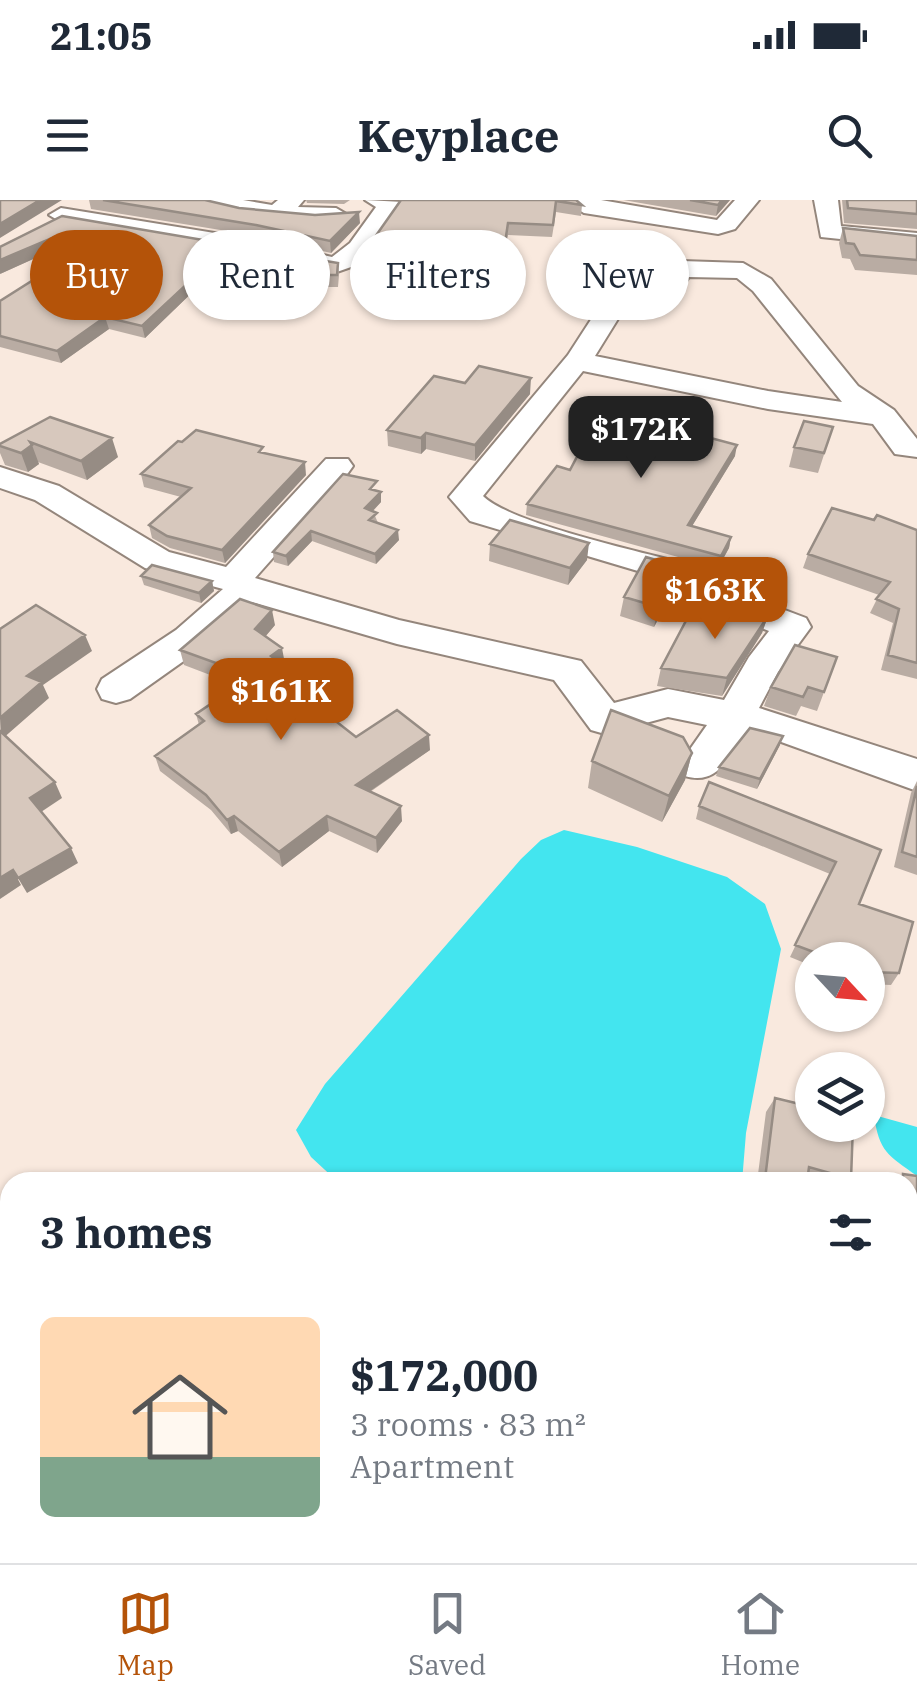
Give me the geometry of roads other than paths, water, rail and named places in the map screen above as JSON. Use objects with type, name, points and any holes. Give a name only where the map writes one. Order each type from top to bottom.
[{"type":"street","points":[[84,200],[54,220],[256,247],[334,265],[347,263],[356,254],[391,202],[377,200]]},
{"type":"street","points":[[202,200],[352,214],[366,200]]},
{"type":"street","points":[[589,200],[584,206],[718,227],[727,224],[748,200]]},
{"type":"street","points":[[826,200],[830,232],[917,240]]},
{"type":"street","points":[[689,270],[743,271],[762,285],[848,392],[883,416],[906,447],[917,448]]},
{"type":"street","points":[[603,320],[578,361],[569,367],[465,497],[482,514],[719,583],[728,602],[793,627],[762,666],[733,720],[700,765]]},
{"type":"street","points":[[578,361],[768,400],[883,416]]},
{"type":"street","points":[[116,690],[174,651],[240,584],[336,466]]},
{"type":"street","points":[[0,476],[47,493],[157,560],[397,632],[567,670],[605,720],[668,703],[733,720],[780,726],[917,774]]},
{"type":"water","points":[[564,830],[637,847],[727,877],[765,904],[781,949],[746,1133],[743,1172],[327,1172],[311,1157],[296,1130],[325,1084],[541,840]]},
{"type":"water","points":[[885,1118],[917,1127],[917,1172],[911,1172],[886,1152],[881,1142],[885,1142]]}]
